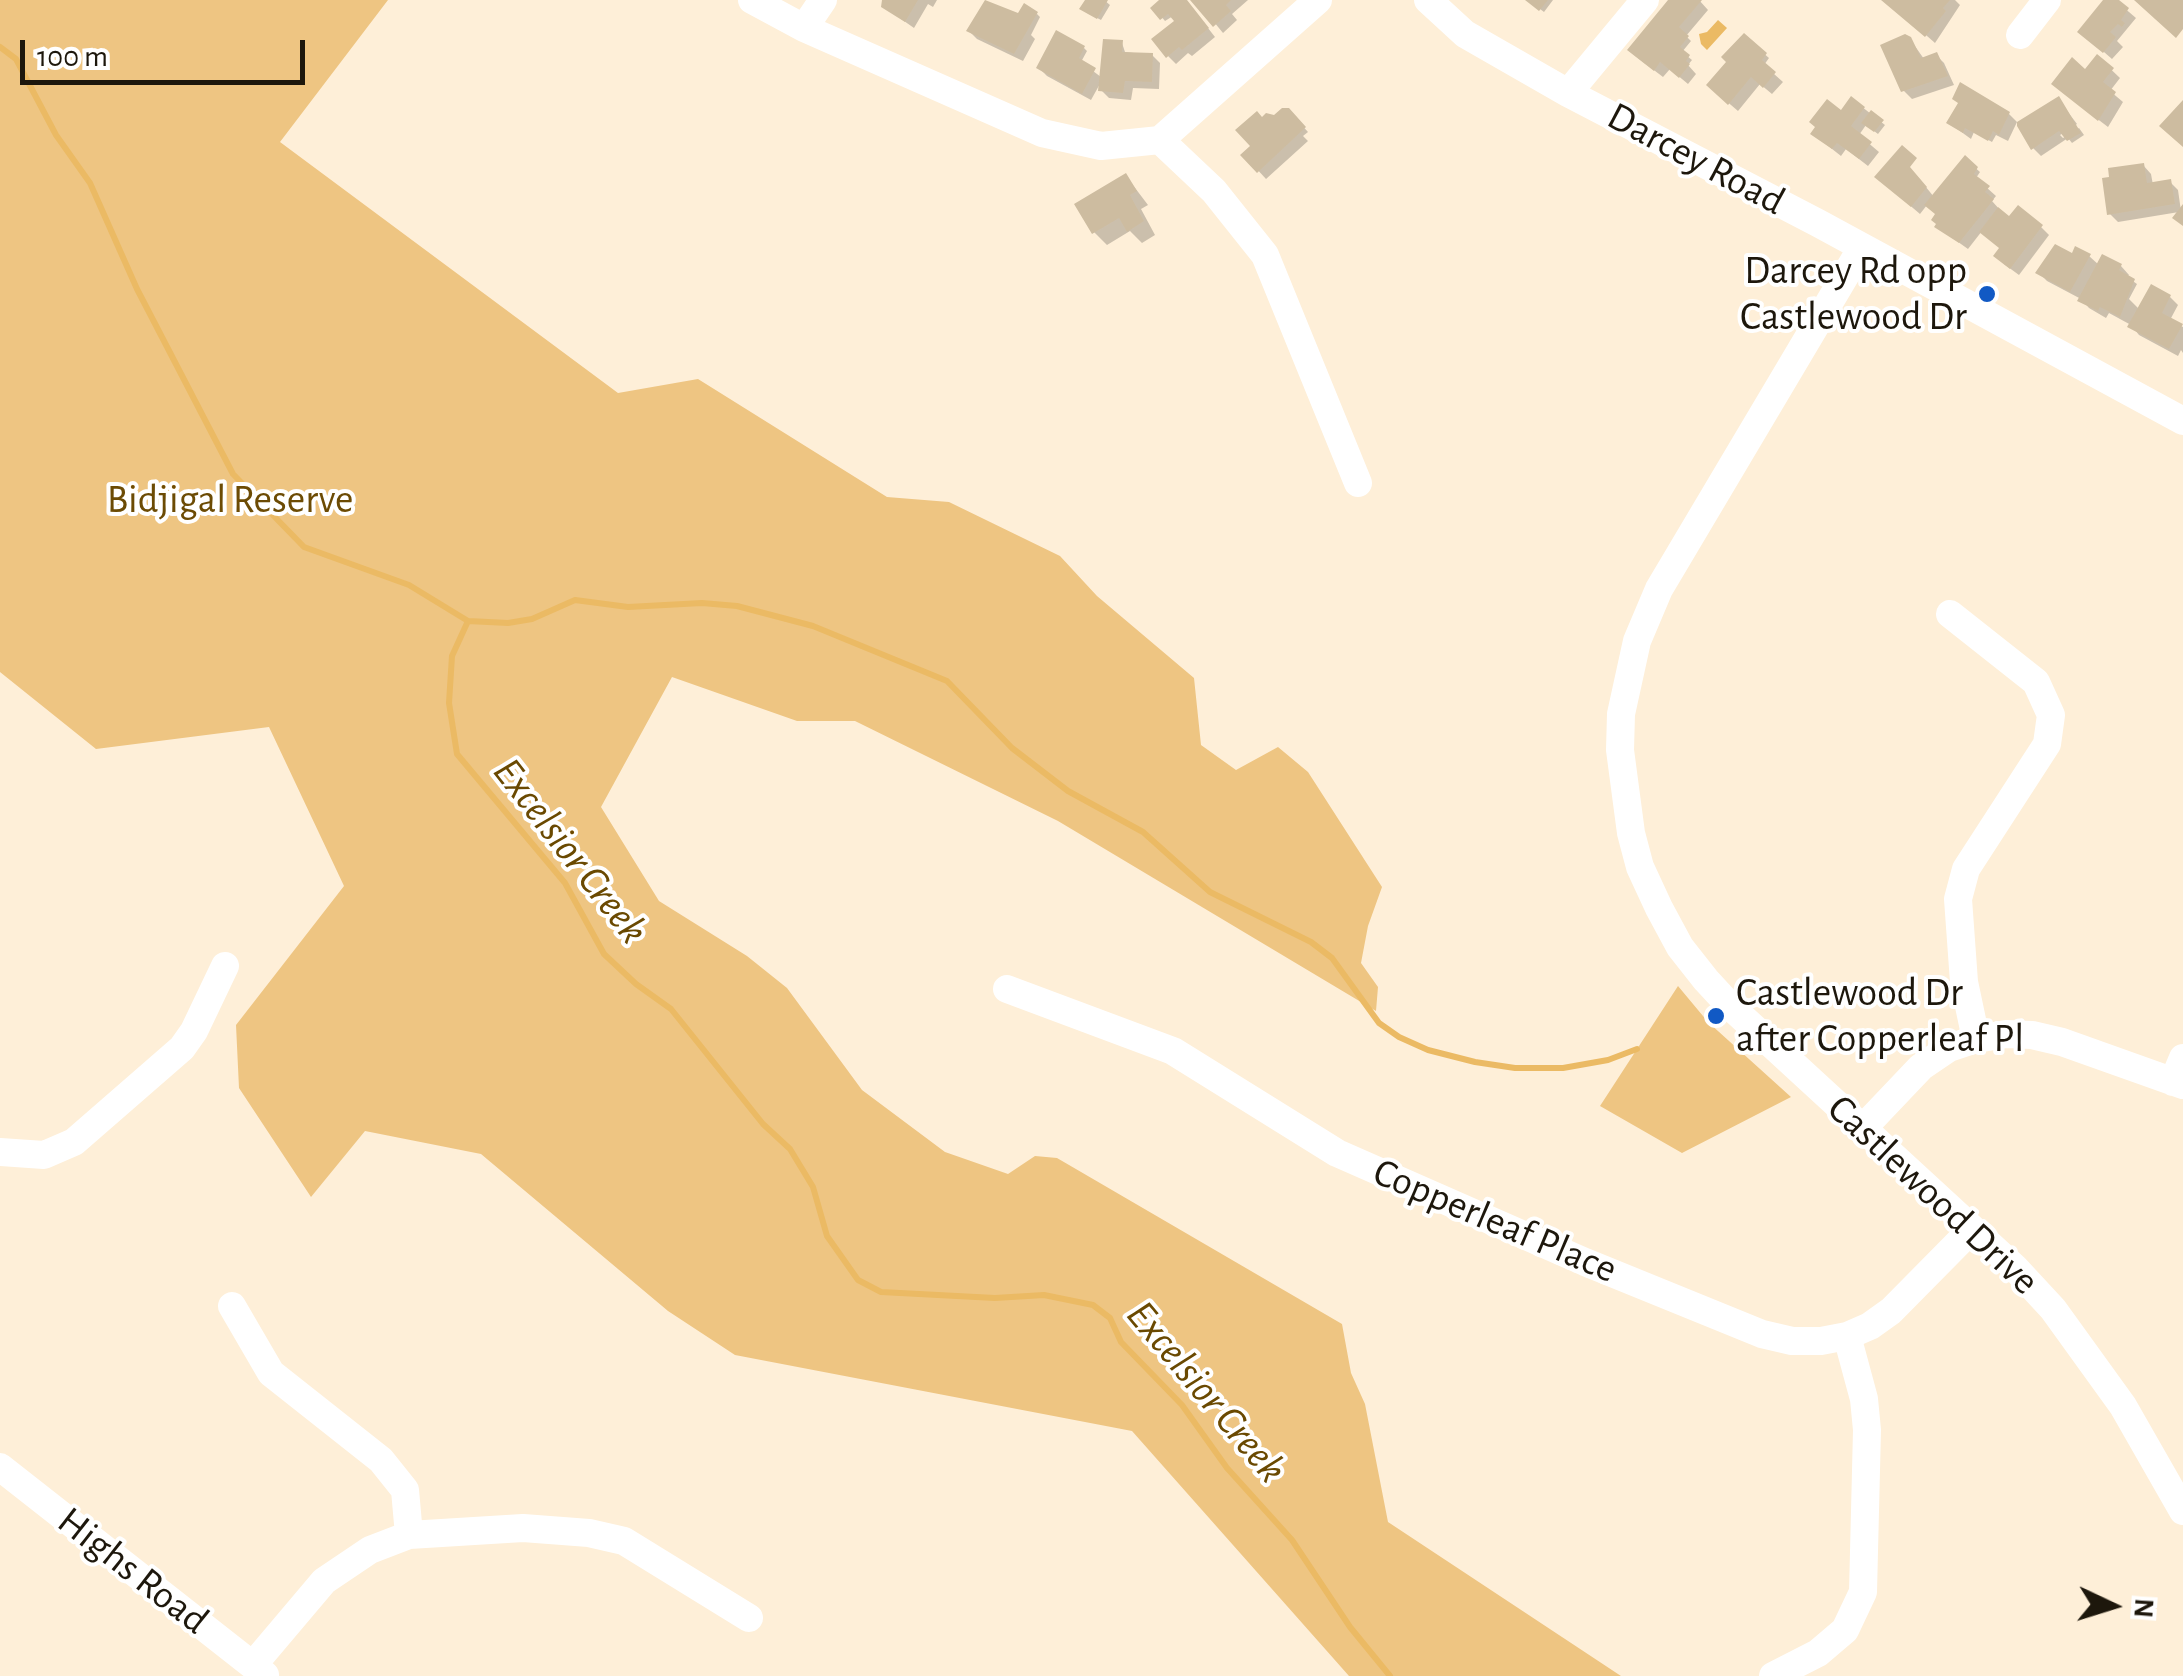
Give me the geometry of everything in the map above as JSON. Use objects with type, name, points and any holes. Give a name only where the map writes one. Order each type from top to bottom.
[{"type":"street","points":[[752,0],[804,28],[1042,134],[1101,146],[1160,140],[1318,0]]},
{"type":"street","points":[[804,28],[823,0]]},
{"type":"street","name":"Darcey Road","points":[[1428,0],[1466,34],[1568,92],[2183,421]]},
{"type":"street","points":[[1568,92],[1645,0]]},
{"type":"street","points":[[2020,35],[2047,0]]},
{"type":"street","points":[[1160,140],[1214,191],[1264,254],[1358,483]]},
{"type":"street","name":"Castlewood Drive","points":[[1861,248],[1659,589],[1637,641],[1627,676],[1620,750],[1624,792],[1640,866],[1680,947],[1731,1008],[1972,1229],[2052,1309],[2092,1360],[2145,1441],[2183,1512]]},
{"type":"street","points":[[1950,614],[2036,682],[2051,715],[2047,744],[1966,869],[1958,898],[1964,982],[1976,1038]]},
{"type":"street","points":[[0,1152],[44,1155],[74,1142],[182,1048],[226,966]]},
{"type":"street","name":"Copperleaf Place","points":[[1007,989],[1173,1052],[1337,1153],[1585,1262],[1762,1334],[1792,1341],[1821,1341],[1870,1326],[1891,1312],[1972,1229]]},
{"type":"street","points":[[1863,1128],[1920,1067],[1949,1048],[1976,1038],[2032,1035],[2180,1075]]},
{"type":"street","points":[[232,1306],[270,1373],[381,1460],[405,1490],[410,1535]]},
{"type":"street","points":[[1773,1676],[1818,1653],[1845,1630],[1863,1592],[1866,1430],[1864,1399],[1847,1336]]},
{"type":"street","name":"Highs Road","points":[[0,1466],[260,1671]]},
{"type":"street","points":[[260,1671],[324,1582],[370,1550],[410,1535],[523,1528],[589,1533],[624,1541],[749,1618]]},
{"type":"green space","name":"Bidjigal Reserve","points":[[0,0],[388,0],[280,142],[618,393],[698,379],[887,497],[949,502],[1060,556],[1097,596],[1194,678],[1201,745],[1236,770],[1278,747],[1308,772],[1382,887],[1368,926],[1361,963],[1378,987],[1376,1011],[1058,821],[855,721],[797,721],[672,677],[601,807],[659,901],[747,956],[787,988],[862,1090],[945,1152],[1008,1174],[1035,1156],[1057,1158],[1342,1324],[1351,1373],[1365,1404],[1388,1522],[1621,1676],[1349,1676],[1132,1431],[735,1355],[668,1311],[481,1154],[365,1131],[311,1197],[239,1088],[236,1025],[344,886],[269,727],[96,749],[0,672]]},
{"type":"green space","points":[[1678,986],[1708,1022],[1791,1097],[1682,1153],[1600,1106]]},
{"type":"shaded area","points":[[1718,20],[1727,28],[1707,50],[1699,34],[1707,32]]},
{"type":"building","points":[[882,0],[918,0],[905,22],[881,7]]},
{"type":"building","points":[[985,0],[1018,13],[1024,3],[1038,12],[1014,54],[966,31]]},
{"type":"building","points":[[1085,0],[1108,0],[1097,19],[1079,9]]},
{"type":"building","points":[[1159,0],[1187,0],[1209,28],[1166,58],[1151,39],[1174,21],[1168,14],[1160,20],[1150,8]]},
{"type":"building","points":[[1190,0],[1231,0],[1226,5],[1231,11],[1213,27]]},
{"type":"building","points":[[1525,0],[1548,0],[1539,11]]},
{"type":"building","points":[[1668,0],[1702,0],[1679,27],[1689,36],[1680,47],[1690,55],[1686,61],[1690,64],[1679,78],[1660,62],[1654,71],[1627,50]]},
{"type":"building","points":[[1881,0],[1950,0],[1925,37]]},
{"type":"building","points":[[2103,0],[2119,0],[2129,8],[2121,20],[2125,23],[2122,27],[2118,24],[2110,32],[2116,37],[2103,53],[2077,32]]},
{"type":"building","points":[[2134,0],[2183,0],[2183,29],[2176,38]]},
{"type":"building","points":[[1056,30],[1085,46],[1079,58],[1096,68],[1082,94],[1036,68]]},
{"type":"building","points":[[1744,33],[1767,53],[1762,60],[1776,72],[1763,88],[1751,77],[1728,105],[1706,85],[1726,62],[1721,57]]},
{"type":"building","points":[[1905,34],[1911,37],[1921,58],[1937,52],[1948,76],[1901,92],[1880,45]]},
{"type":"building","points":[[1103,39],[1123,40],[1122,52],[1153,53],[1152,82],[1125,81],[1123,93],[1098,91]]},
{"type":"building","points":[[2097,54],[2114,68],[2103,82],[2116,92],[2098,121],[2051,84],[2072,57],[2085,69]]},
{"type":"building","points":[[1960,82],[2010,112],[1999,135],[1993,131],[1988,141],[1946,123],[1958,103],[1952,99]]},
{"type":"building","points":[[1851,96],[1865,107],[1851,126],[1872,142],[1859,159],[1837,143],[1832,149],[1810,134],[1815,127],[1809,122],[1827,99],[1841,110]]},
{"type":"building","points":[[2059,96],[2081,133],[2067,141],[2059,131],[2031,150],[2017,122]]},
{"type":"building","points":[[2183,100],[2183,147],[2159,126]]},
{"type":"building","points":[[1289,108],[1306,127],[1257,173],[1240,155],[1250,146],[1235,130],[1257,111],[1262,117],[1266,113],[1274,115]]},
{"type":"building","points":[[1871,110],[1884,120],[1874,132],[1861,123]]},
{"type":"building","points":[[1902,145],[1917,158],[1910,167],[1927,187],[1911,207],[1874,177]]},
{"type":"building","points":[[1965,155],[1978,167],[1974,174],[1990,186],[1985,192],[1994,199],[1959,243],[1934,227],[1936,224],[1931,220],[1935,214],[1924,205]]},
{"type":"building","points":[[2144,163],[2147,183],[2171,179],[2175,204],[2107,215],[2102,178],[2109,177],[2108,168]]},
{"type":"building","points":[[1126,173],[1137,191],[1130,195],[1144,221],[1127,232],[1119,218],[1092,234],[1074,204]]},
{"type":"building","points":[[2183,204],[2183,226],[2172,218]]},
{"type":"building","points":[[2018,205],[2043,225],[2010,269],[1993,256],[1999,248],[1979,232],[1998,207],[2009,216]]},
{"type":"building","points":[[2055,244],[2072,253],[2075,246],[2091,254],[2070,292],[2035,273]]},
{"type":"building","points":[[2102,254],[2122,264],[2119,270],[2135,279],[2120,317],[2077,301]]},
{"type":"building","points":[[2151,284],[2171,295],[2162,313],[2183,324],[2169,349],[2127,327]]},
{"type":"waterway","name":"Excelsior Creek","points":[[0,47],[16,59],[56,135],[90,183],[137,289],[233,474],[304,547],[409,585],[468,621],[452,656],[449,703],[457,754],[565,883],[604,954],[671,1009],[763,1124],[790,1149],[813,1187],[827,1236],[858,1280],[881,1292],[995,1298],[1044,1295],[1093,1305],[1110,1318],[1121,1342],[1182,1405],[1227,1468],[1292,1540],[1350,1627],[1390,1676]]},
{"type":"waterway","points":[[468,621],[508,623],[532,619],[575,600],[628,607],[702,603],[737,606],[813,626],[947,681],[1012,748],[1068,791],[1143,832],[1210,892],[1311,942],[1332,958],[1379,1023],[1399,1037],[1428,1050],[1515,1068],[1563,1068],[1608,1060],[1637,1049]]},
{"type":"place","name":"Darcey Rd opp Castlewood Dr","points":[[1987,294]]},
{"type":"place","name":"Castlewood Dr after Copperleaf Pl","points":[[1716,1016]]}]
